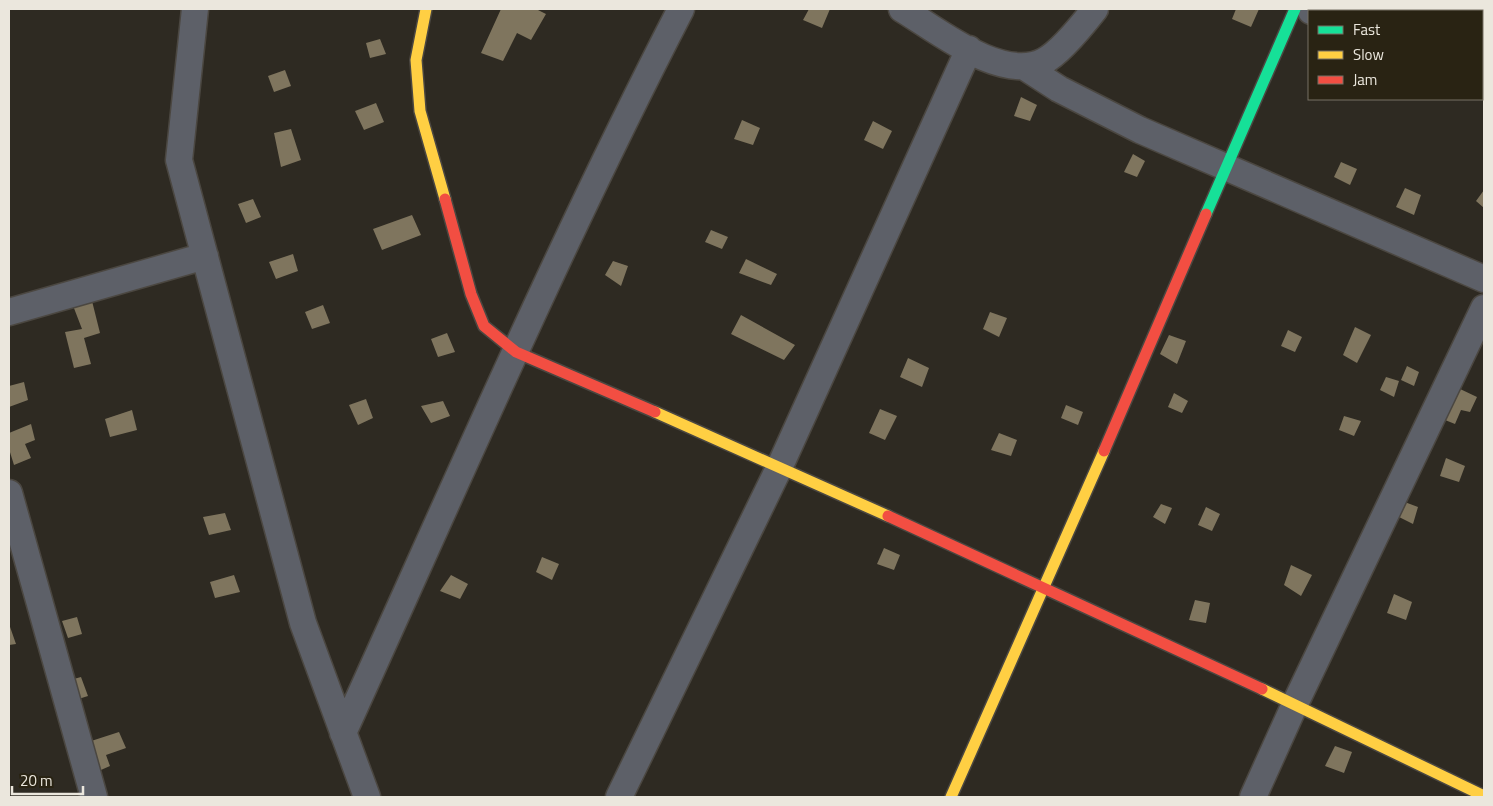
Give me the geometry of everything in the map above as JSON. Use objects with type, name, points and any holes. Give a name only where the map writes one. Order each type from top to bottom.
[{"type":"street","points":[[195,9],[179,160],[303,623],[368,797]]},
{"type":"street","points":[[426,9],[416,60],[420,111],[472,294],[484,326],[516,352],[780,466],[1295,704],[1484,796]]},
{"type":"street","points":[[343,733],[516,352],[634,100],[681,9]]},
{"type":"street","points":[[902,9],[968,49],[997,63],[1025,67],[1059,89],[1140,130],[1228,166],[1484,279]]},
{"type":"street","points":[[1025,67],[1045,61],[1076,33],[1094,9]]},
{"type":"street","points":[[951,797],[1044,589],[1295,9]]},
{"type":"street","points":[[619,797],[780,466],[968,49]]},
{"type":"street","points":[[9,312],[205,256]]},
{"type":"street","points":[[1253,797],[1295,704],[1484,308]]},
{"type":"street","points":[[9,493],[94,797]]},
{"type":"building","points":[[501,9],[536,9],[546,14],[531,40],[517,33],[503,61],[481,53]]},
{"type":"building","points":[[809,9],[830,9],[822,28],[803,20]]},
{"type":"building","points":[[1236,9],[1259,9],[1251,27],[1232,19]]},
{"type":"building","points":[[380,39],[386,54],[370,58],[366,43]]},
{"type":"building","points":[[285,70],[291,86],[274,92],[268,76]]},
{"type":"building","points":[[1021,97],[1037,105],[1030,121],[1014,116]]},
{"type":"building","points":[[376,103],[384,122],[364,130],[355,111]]},
{"type":"building","points":[[742,120],[760,128],[753,145],[734,139]]},
{"type":"building","points":[[873,121],[892,131],[883,149],[864,140]]},
{"type":"building","points":[[291,129],[301,160],[281,167],[274,133]]},
{"type":"building","points":[[1133,154],[1145,161],[1137,177],[1124,172]]},
{"type":"building","points":[[1341,162],[1357,169],[1350,185],[1334,177]]},
{"type":"building","points":[[1405,188],[1421,195],[1414,215],[1396,207]]},
{"type":"building","points":[[1484,190],[1484,208],[1476,201]]},
{"type":"building","points":[[253,199],[261,217],[246,223],[238,204]]},
{"type":"building","points":[[412,215],[421,235],[382,250],[373,229]]},
{"type":"building","points":[[711,230],[728,237],[722,249],[705,242]]},
{"type":"building","points":[[293,254],[298,271],[276,279],[269,262]]},
{"type":"building","points":[[746,259],[777,274],[771,285],[739,273]]},
{"type":"building","points":[[613,261],[628,266],[621,286],[605,275]]},
{"type":"building","points":[[91,297],[100,333],[84,338],[91,364],[74,368],[65,332],[82,329],[72,303]]},
{"type":"building","points":[[323,305],[330,323],[312,329],[305,312]]},
{"type":"building","points":[[990,312],[1007,318],[999,337],[983,329]]},
{"type":"building","points":[[741,315],[795,345],[784,360],[731,334]]},
{"type":"building","points":[[1355,327],[1371,335],[1357,363],[1343,355]]},
{"type":"building","points":[[1288,330],[1302,337],[1295,352],[1281,346]]},
{"type":"building","points":[[447,333],[455,352],[438,357],[431,339]]},
{"type":"building","points":[[1169,335],[1186,341],[1177,364],[1160,354]]},
{"type":"building","points":[[908,358],[929,368],[922,387],[900,377]]},
{"type":"building","points":[[1407,366],[1419,372],[1414,386],[1401,380]]},
{"type":"building","points":[[1386,377],[1399,381],[1394,397],[1380,390]]},
{"type":"building","points":[[24,382],[28,400],[9,407],[9,386]]},
{"type":"building","points":[[1458,388],[1477,397],[1470,412],[1461,410],[1455,424],[1440,418]]},
{"type":"building","points":[[1174,393],[1188,401],[1182,413],[1168,407]]},
{"type":"building","points":[[366,399],[373,418],[358,425],[349,405]]},
{"type":"building","points":[[443,401],[450,416],[431,423],[421,406]]},
{"type":"building","points":[[1066,405],[1083,412],[1078,425],[1061,418]]},
{"type":"building","points":[[880,409],[897,416],[885,440],[869,433]]},
{"type":"building","points":[[132,410],[137,430],[110,437],[105,419]]},
{"type":"building","points":[[1344,416],[1361,421],[1354,436],[1339,430]]},
{"type":"building","points":[[31,424],[35,440],[25,444],[31,458],[14,465],[9,449],[9,433]]},
{"type":"building","points":[[999,433],[1017,440],[1011,456],[991,450]]},
{"type":"building","points":[[1446,458],[1465,466],[1459,482],[1440,476]]},
{"type":"building","points":[[1402,501],[1418,507],[1413,524],[1397,516]]},
{"type":"building","points":[[1161,504],[1172,508],[1165,524],[1153,517]]},
{"type":"building","points":[[1206,507],[1220,514],[1212,531],[1198,525]]},
{"type":"building","points":[[225,513],[231,530],[209,535],[203,517]]},
{"type":"building","points":[[884,548],[900,555],[894,570],[877,564]]},
{"type":"building","points":[[542,557],[559,564],[552,580],[536,572]]},
{"type":"building","points":[[1291,565],[1312,575],[1301,596],[1284,585]]},
{"type":"building","points":[[234,575],[240,592],[215,598],[210,582]]},
{"type":"building","points":[[451,575],[468,584],[460,599],[440,591]]},
{"type":"building","points":[[1394,594],[1412,602],[1406,620],[1387,613]]},
{"type":"building","points":[[1195,600],[1210,603],[1206,623],[1189,620]]},
{"type":"building","points":[[77,617],[82,634],[68,638],[62,621]]},
{"type":"building","points":[[9,624],[16,644],[9,645]]},
{"type":"building","points":[[81,677],[88,696],[69,702],[63,682]]},
{"type":"building","points":[[119,732],[126,748],[106,755],[110,766],[94,773],[85,743]]},
{"type":"building","points":[[1335,746],[1352,752],[1344,773],[1325,766]]},
{"type":"traffic: fast","points":[[1206,214],[1295,9]]},
{"type":"traffic: slow","points":[[426,9],[416,60],[420,111],[445,199]]},
{"type":"traffic: slow","points":[[655,412],[888,516]]},
{"type":"traffic: slow","points":[[951,797],[1104,451]]},
{"type":"traffic: slow","points":[[1262,689],[1484,796]]},
{"type":"traffic: jam","points":[[445,199],[471,294],[484,326],[516,352],[655,412]]},
{"type":"traffic: jam","points":[[1104,451],[1206,214]]},
{"type":"traffic: jam","points":[[888,516],[1262,689]]}]
